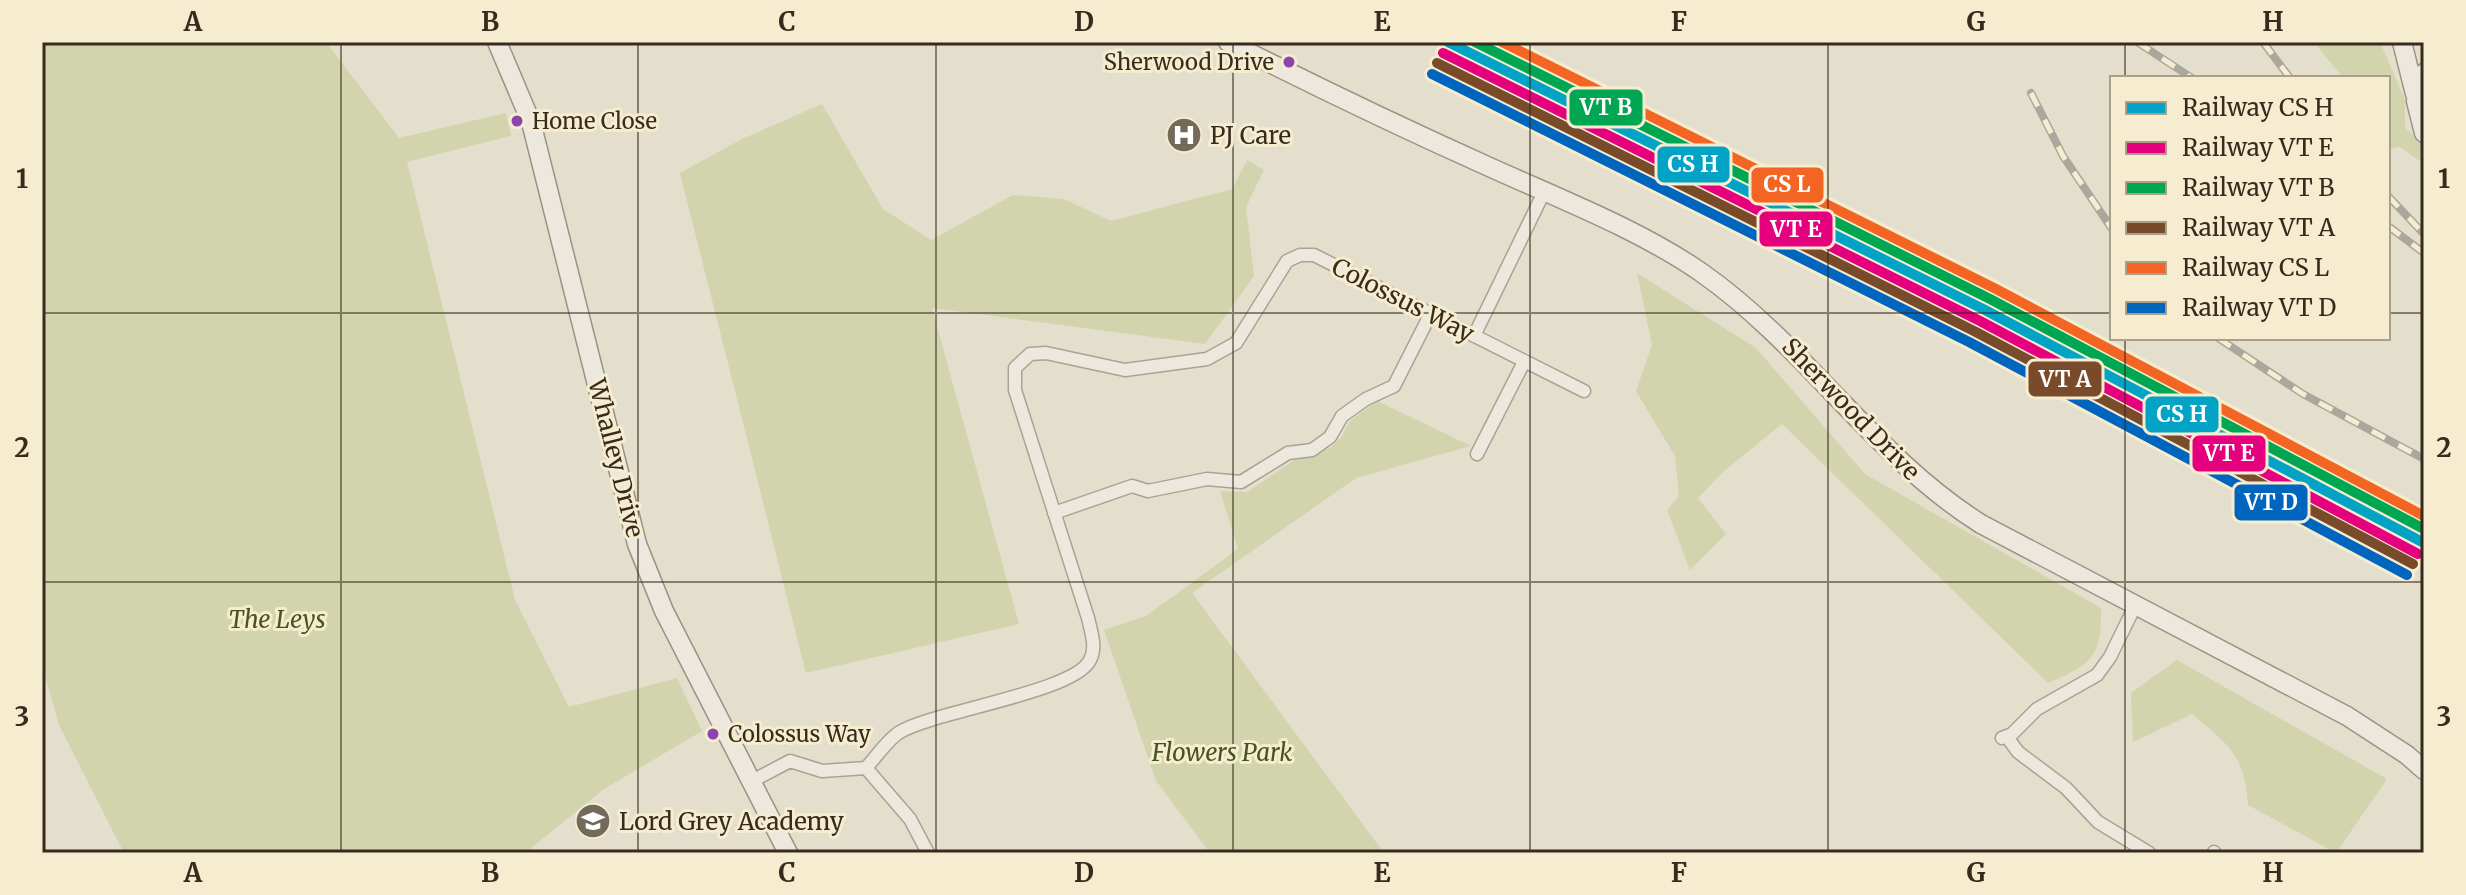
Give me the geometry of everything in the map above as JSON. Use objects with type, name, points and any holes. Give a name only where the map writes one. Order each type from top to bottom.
[{"type":"street","name":"Sherwood Drive","points":[[1228,42],[1544,192],[1699,271],[1751,310],[1792,348],[1882,446],[1949,504],[2347,716],[2424,770]]},
{"type":"street","points":[[2402,42],[2411,67],[2424,133]]},
{"type":"street","name":"Whalley Drive","points":[[504,44],[531,122],[637,544],[664,611],[788,853]]},
{"type":"street","points":[[2416,101],[2424,73]]},
{"type":"street","points":[[1474,336],[1544,192]]},
{"type":"street","name":"Colossus Way","points":[[866,768],[900,732],[1036,689],[1077,673],[1090,663],[1094,646],[1088,618],[1015,390],[1015,368],[1030,354],[1046,353],[1125,370],[1207,359],[1236,343],[1287,261],[1300,255],[1314,255],[1584,391]]},
{"type":"street","points":[[1054,513],[1132,486],[1148,491],[1207,479],[1241,482],[1288,453],[1312,450],[1330,437],[1342,416],[1394,386],[1430,315]]},
{"type":"street","points":[[1477,454],[1524,362]]},
{"type":"street","points":[[2136,604],[2110,657],[2097,675],[2037,709],[2004,737],[2018,752],[2066,788],[2098,822],[2149,853]]},
{"type":"street","points":[[752,781],[790,761],[822,771],[866,768],[910,819],[928,853]]},
{"type":"green space","name":"The Leys","points":[[42,42],[326,42],[399,138],[506,113],[511,136],[407,162],[515,600],[569,707],[677,678],[702,731],[604,789],[525,853],[124,853],[59,725],[42,665]]},
{"type":"green space","points":[[2314,42],[2380,42],[2405,100],[2405,127],[2424,147],[2424,164],[2400,147],[2390,149],[2390,76],[2341,76]]},
{"type":"green space","points":[[822,104],[883,209],[931,240],[1013,195],[1064,199],[1111,221],[1232,189],[1247,160],[1264,170],[1246,207],[1254,276],[1205,344],[932,308],[1019,624],[806,673],[680,173],[742,139]]},
{"type":"green space","points":[[1637,273],[1756,348],[1865,474],[2101,608],[2099,638],[2091,658],[2074,671],[2048,683],[1782,424],[1724,471],[1698,498],[1726,534],[1690,570],[1667,510],[1679,496],[1675,456],[1636,391],[1652,345]]},
{"type":"green space","name":"Flowers Park","points":[[1377,401],[1471,446],[1356,478],[1192,593],[1384,853],[1210,853],[1156,781],[1104,630],[1146,616],[1238,549],[1220,491],[1247,492],[1293,461],[1330,448],[1341,438],[1350,421]]},
{"type":"green space","points":[[2177,660],[2387,779],[2336,853],[2248,805],[2243,774],[2233,752],[2192,714],[2133,742],[2131,693]]},
{"type":"railway","points":[[2137,42],[2189,76]]},
{"type":"railway","points":[[2263,42],[2288,76]]},
{"type":"railway","points":[[2031,93],[2063,156],[2110,226]]},
{"type":"railway","points":[[2390,198],[2424,234]]},
{"type":"railway","points":[[2390,228],[2424,253]]},
{"type":"railway","points":[[2221,340],[2303,394],[2424,459]]},
{"type":"transit line","points":[[1448,42],[1985,310],[2424,543]]},
{"type":"transit line","points":[[1475,42],[1990,299],[2424,529]]},
{"type":"transit line","points":[[1502,42],[1996,289],[2424,516]]},
{"type":"transit line","points":[[1443,53],[1980,321],[2418,554]]},
{"type":"transit line","points":[[1437,63],[1974,331],[2413,564]]},
{"type":"transit line","points":[[1432,74],[1969,342],[2407,575]]},
{"type":"place","name":"Sherwood Drive","points":[[1289,62]]},
{"type":"place","name":"Home Close","points":[[517,121]]},
{"type":"place","name":"PJ Care","points":[[1184,135]]},
{"type":"place","name":"Colossus Way","points":[[713,734]]},
{"type":"place","name":"Lord Grey Academy","points":[[593,821]]}]
